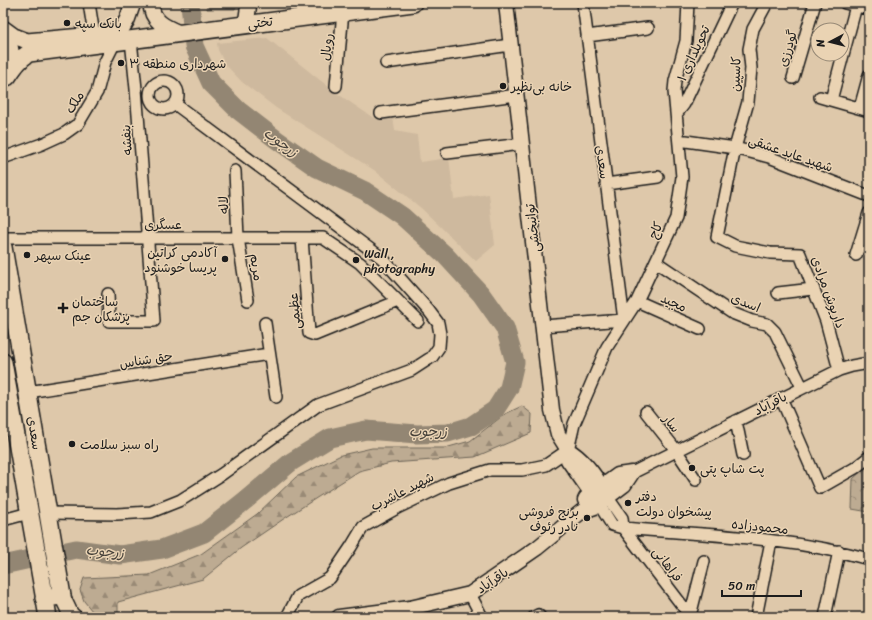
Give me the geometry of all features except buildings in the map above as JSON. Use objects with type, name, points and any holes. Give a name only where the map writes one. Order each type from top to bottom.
[{"type":"main road","points":[[122,37],[133,3]]},
{"type":"main road","points":[[151,3],[155,19],[160,24],[179,33]]},
{"type":"main road","points":[[246,24],[249,3]]},
{"type":"main road","name":"تختی","points":[[5,81],[16,63],[29,53],[122,37],[210,30],[345,8],[413,3]]},
{"type":"main road","name":"تختی","points":[[3,29],[14,36],[27,41],[94,35],[122,37]]},
{"type":"main road","points":[[3,29],[9,43],[11,54],[10,66],[5,81]]},
{"type":"main road","name":"سعدی","points":[[3,247],[62,596],[71,615],[74,617]]},
{"type":"main road","name":"سعدی","points":[[3,365],[48,617]]},
{"type":"main road","points":[[44,598],[62,596]]},
{"type":"street","points":[[89,3],[94,35]]},
{"type":"street","name":"توانبخشی","points":[[506,3],[544,326],[552,410],[558,434],[568,450],[578,455],[600,495]]},
{"type":"street","name":"سعدی","points":[[583,3],[624,320]]},
{"type":"street","name":"کاج","points":[[568,450],[574,424],[607,347],[637,301],[676,218],[682,177],[674,91],[675,81],[686,41],[688,3]]},
{"type":"street","name":"تحویلداری ۱","points":[[676,113],[684,104],[732,3]]},
{"type":"street","name":"کاسپین","points":[[735,148],[748,102],[752,68],[749,49],[753,29],[767,3]]},
{"type":"street","name":"گودرزی","points":[[793,78],[815,3]]},
{"type":"street","points":[[845,3],[869,9]]},
{"type":"street","points":[[856,6],[825,98],[864,110],[869,75]]},
{"type":"street","name":"رویال","points":[[336,86],[345,8]]},
{"type":"street","points":[[587,36],[648,28]]},
{"type":"street","name":"بنفشه","points":[[108,294],[109,322],[154,321],[136,89],[122,37]]},
{"type":"street","name":"ملک","points":[[3,158],[42,144],[64,134],[78,124],[97,92],[105,62],[122,37]]},
{"type":"street","points":[[386,63],[510,45]]},
{"type":"street","points":[[166,81],[176,87],[178,99],[170,108],[165,109],[154,105],[151,101],[150,95],[151,89],[155,84],[166,81]]},
{"type":"street","points":[[136,89],[150,95]]},
{"type":"street","points":[[382,113],[517,95]]},
{"type":"street","points":[[49,517],[151,512],[181,500],[222,474],[318,405],[412,370],[432,357],[439,347],[440,334],[438,323],[382,258],[175,104]]},
{"type":"street","name":"شهید عابد عشقی","points":[[679,140],[735,148],[769,157],[869,196]]},
{"type":"street","points":[[447,153],[522,144]]},
{"type":"street","name":"داریوش مرادی","points":[[735,148],[717,237],[735,246],[770,253],[800,254],[826,321],[839,370]]},
{"type":"street","name":"لاله","points":[[235,171],[238,238]]},
{"type":"street","points":[[606,184],[658,177]]},
{"type":"street","points":[[856,255],[869,213]]},
{"type":"street","name":"عسگری","points":[[3,238],[324,238],[360,263],[398,301]]},
{"type":"street","name":"مریم","points":[[238,238],[248,300]]},
{"type":"street","name":"عظیمی","points":[[302,238],[309,333],[311,335],[315,335],[398,301]]},
{"type":"street","name":"اسدی","points":[[656,262],[732,313],[752,321],[767,324],[775,332],[802,387]]},
{"type":"street","points":[[778,293],[813,289]]},
{"type":"street","points":[[398,301],[418,321]]},
{"type":"street","name":"مجید","points":[[637,301],[700,329]]},
{"type":"street","points":[[544,326],[624,320]]},
{"type":"street","points":[[265,323],[276,397]]},
{"type":"street","name":"حق شناس","points":[[28,392],[269,354]]},
{"type":"street","name":"باقرآباد","points":[[339,617],[359,616],[410,608],[470,594],[537,548],[581,512],[586,498],[600,495],[624,485],[632,473],[802,387],[839,370],[869,362]]},
{"type":"street","points":[[781,398],[820,488],[855,468],[869,457]]},
{"type":"street","name":"سار","points":[[646,412],[676,450],[696,480]]},
{"type":"street","points":[[736,421],[743,455]]},
{"type":"street","name":"شهید عاشرب","points":[[287,617],[298,596],[330,578],[363,527],[399,507],[449,483],[490,470],[522,470],[546,465],[568,450]]},
{"type":"street","name":"فراهانی","points":[[600,495],[622,518],[623,528],[690,616]]},
{"type":"street","points":[[3,520],[30,520]]},
{"type":"street","name":"محمودزاده","points":[[623,528],[772,541],[839,551],[869,559]]},
{"type":"street","points":[[756,617],[772,541]]},
{"type":"street","points":[[825,617],[839,551]]},
{"type":"street","points":[[690,616],[704,561]]},
{"type":"street","points":[[470,594],[482,617]]},
{"type":"street","points":[[534,617],[538,614],[540,617]]},
{"type":"shaded area","points":[[267,38],[335,92],[375,119],[393,117],[395,131],[417,135],[420,162],[449,158],[454,199],[489,194],[495,245],[476,261],[421,208],[374,170],[276,108],[242,82],[225,64],[218,50],[217,43]]},
{"type":"shaded area","points":[[869,588],[869,617],[864,617]]},
{"type":"green space","points":[[207,3],[236,3],[235,9],[207,9]]},
{"type":"green space","points":[[522,406],[532,414],[531,433],[475,457],[391,463],[359,471],[241,548],[203,579],[118,602],[118,617],[100,617],[92,611],[84,601],[80,590],[84,578],[149,575],[201,554],[257,514],[296,477],[341,455],[372,448],[445,448],[470,441],[505,414]]},
{"type":"green space","points":[[869,464],[869,512],[852,509],[853,479]]},
{"type":"waterway","name":"زرجوب","points":[[3,565],[76,549],[120,555],[162,549],[204,533],[291,462],[330,438],[366,430],[417,434],[448,433],[471,426],[495,410],[509,388],[515,362],[505,328],[481,294],[445,255],[402,216],[365,191],[317,168],[238,110],[211,83],[194,46],[190,3]]},
{"type":"place","name":"بانک سپه","points":[[67,23]]},
{"type":"place","name":"شهرداری منطقه ۳","points":[[121,63]]},
{"type":"place","name":"خانه بی‌نظیر","points":[[503,86]]},
{"type":"place","name":"عینک سپهر","points":[[27,255]]},
{"type":"place","name":"آکادمی کراتین پریسا خوشنود","points":[[225,259]]},
{"type":"place","name":"Wall , photography","points":[[356,260]]},
{"type":"place","name":"ساختمان پزشکان جم","points":[[63,308]]},
{"type":"place","name":"راه سبز سلامت","points":[[72,444]]},
{"type":"place","name":"پت شاپ پتی","points":[[692,468]]},
{"type":"place","name":"دفتر پیشخوان دولت","points":[[628,503]]},
{"type":"place","name":"برنج فروشی نادر رئوف","points":[[587,518]]}]
